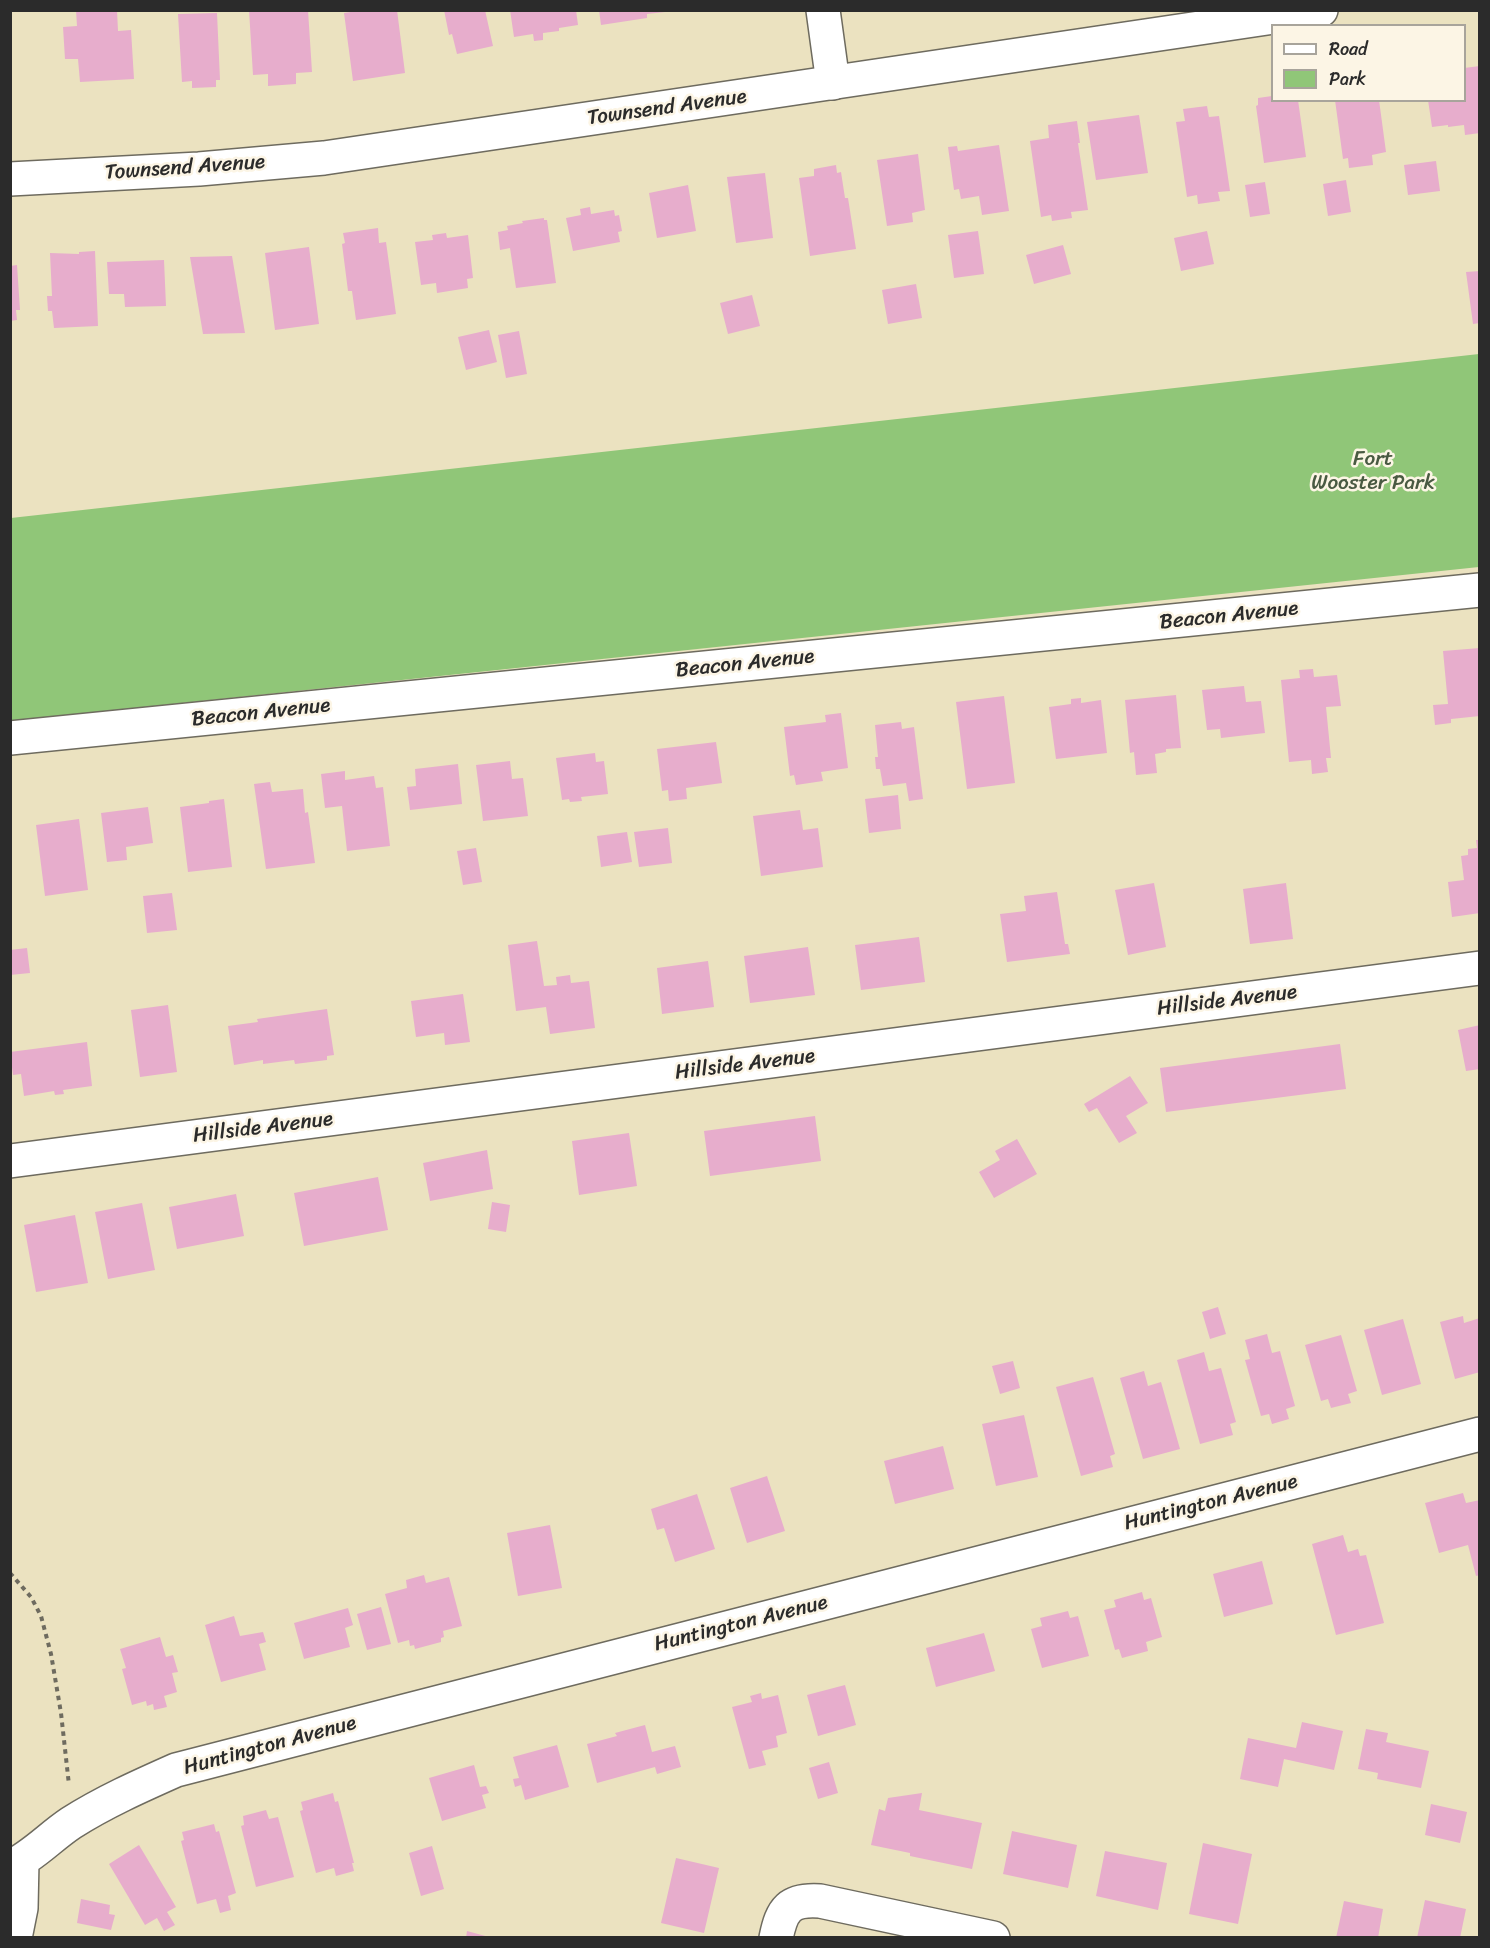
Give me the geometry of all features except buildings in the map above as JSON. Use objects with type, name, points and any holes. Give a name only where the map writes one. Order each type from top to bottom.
[{"type":"street","points":[[824,10],[833,82]]},
{"type":"street","name":"Townsend Avenue","points":[[10,179],[199,169],[324,158],[1321,10]]},
{"type":"street","name":"Beacon Avenue","points":[[10,738],[1479,590]]},
{"type":"street","name":"Hillside Avenue","points":[[10,1161],[1479,968]]},
{"type":"street","name":"Huntington Avenue","points":[[16,1864],[69,1824],[134,1788],[176,1770],[1479,1434]]},
{"type":"street","points":[[15,1938],[21,1908],[16,1864]]},
{"type":"street","points":[[776,1938],[783,1914],[794,1903],[807,1900],[993,1938]]},
{"type":"path","points":[[10,1573],[31,1597],[41,1616],[51,1654],[61,1713],[70,1790],[84,1816]]},
{"type":"green space","name":"Fort Wooster Park","points":[[1479,354],[1479,567],[11,721],[11,518]]}]
